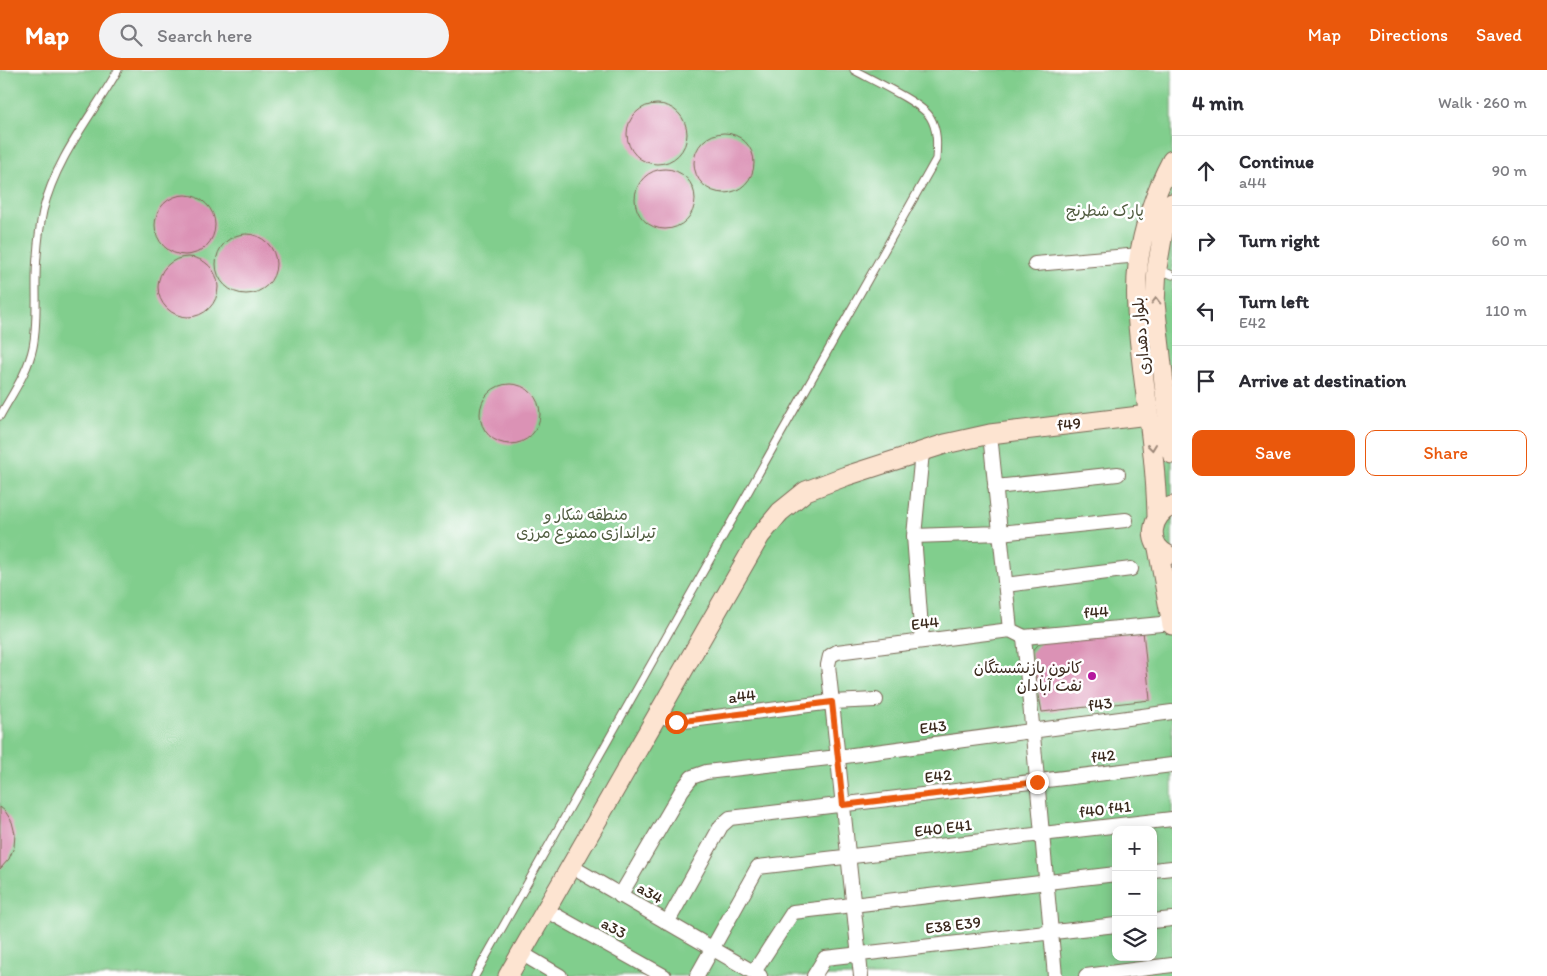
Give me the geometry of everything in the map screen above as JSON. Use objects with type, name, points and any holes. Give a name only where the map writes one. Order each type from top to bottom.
[{"type":"main road","name":"بلوار دهداری","points":[[1165,552],[1154,540],[1153,532],[1154,524],[1165,511],[1156,478],[1136,303],[1140,255],[1146,223],[1158,186],[1172,160]]},
{"type":"main road","name":"بلوار دهداری","points":[[1172,203],[1164,272],[1155,303],[1172,454]]},
{"type":"main road","name":"f49","points":[[508,976],[760,536],[780,512],[806,491],[945,444],[990,434],[1148,415]]},
{"type":"main road","points":[[1165,552],[1172,624]]},
{"type":"street","points":[[1035,264],[1140,255]]},
{"type":"street","points":[[990,434],[1010,630],[1024,636],[1055,976]]},
{"type":"street","points":[[922,452],[914,536],[922,641]]},
{"type":"street","points":[[995,487],[1118,474]]},
{"type":"street","points":[[914,536],[1000,533],[1126,520]]},
{"type":"street","points":[[1006,585],[1131,569]]},
{"type":"street","name":"f44","points":[[1024,636],[1172,624]]},
{"type":"street","name":"E44","points":[[832,702],[828,665],[830,656],[837,652],[1010,630]]},
{"type":"street","name":"a44","points":[[659,714],[676,722],[832,702],[876,700]]},
{"type":"street","points":[[832,702],[861,976]]},
{"type":"street","name":"f43","points":[[1033,731],[1172,712]]},
{"type":"street","name":"E43","points":[[620,896],[682,790],[692,777],[706,772],[838,757],[1033,731]]},
{"type":"street","name":"f42","points":[[1037,782],[1172,765]]},
{"type":"street","name":"E42","points":[[667,923],[721,826],[730,818],[1037,782]]},
{"type":"street","name":"f40 f41","points":[[1042,834],[1172,818]]},
{"type":"street","name":"E40 E41","points":[[712,949],[758,867],[1042,834]]},
{"type":"street","name":"a34","points":[[572,867],[757,974]]},
{"type":"street","points":[[1157,870],[1172,868]]},
{"type":"street","points":[[757,974],[793,912],[1112,874]]},
{"type":"street","name":"a33","points":[[546,910],[664,976]]},
{"type":"street","points":[[1157,921],[1172,919]]},
{"type":"street","name":"E38 E39","points":[[814,976],[825,958],[1112,925]]},
{"type":"street","points":[[697,976],[712,949]]},
{"type":"street","points":[[521,953],[560,976]]},
{"type":"street","points":[[1086,976],[1172,965]]},
{"type":"lane","points":[[0,416],[26,369],[33,348],[36,328],[37,255],[43,212],[50,186],[75,138],[118,70]]},
{"type":"lane","points":[[475,976],[936,159],[935,129],[930,115],[916,104],[854,70]]},
{"type":"green space","name":"منطقه شکار و تیراندازی ممنوع مرزی","points":[[0,70],[1172,70],[1172,976],[0,976]]},
{"type":"building","points":[[657,104],[673,109],[678,113],[682,118],[687,134],[682,150],[678,155],[673,159],[657,164],[641,159],[636,155],[632,150],[627,134],[632,118],[636,113],[641,109]]},
{"type":"building","points":[[724,133],[740,138],[745,142],[749,147],[754,163],[749,179],[745,184],[740,188],[724,193],[708,188],[703,184],[699,179],[694,163],[699,147],[703,142],[708,138]]},
{"type":"building","points":[[665,169],[681,174],[686,178],[690,183],[695,199],[690,215],[686,220],[681,224],[665,229],[649,224],[644,220],[640,215],[635,199],[640,183],[644,178],[649,174]]},
{"type":"building","points":[[185,195],[201,200],[206,204],[210,209],[215,225],[210,241],[206,246],[201,250],[185,255],[169,250],[164,246],[160,241],[155,225],[160,209],[164,204],[169,200]]},
{"type":"building","points":[[246,234],[263,239],[271,247],[276,264],[271,281],[263,289],[246,294],[229,289],[221,281],[216,264],[221,247],[229,239]]},
{"type":"building","points":[[188,257],[204,262],[209,266],[213,271],[218,287],[213,303],[209,308],[204,312],[188,317],[172,312],[167,308],[163,303],[158,287],[163,271],[167,266],[172,262]]},
{"type":"building","points":[[510,384],[526,389],[531,393],[535,398],[540,414],[535,430],[531,435],[526,439],[510,444],[494,439],[489,435],[485,430],[480,414],[485,398],[489,393],[494,389]]},
{"type":"building","name":"کانون بازنشستگان نفت آبادان","points":[[1143,631],[1150,700],[1042,712],[1031,653],[1043,639]]},
{"type":"building","points":[[0,807],[12,822],[15,834],[14,847],[9,859],[0,869]]},
{"type":"place","name":"کانون بازنشستگان نفت آبادان","points":[[1092,676]]},
{"type":"route","points":[[676,722],[832,702],[843,805],[1037,782]]},
{"type":"park label","name":"پارک شطرنج","points":[[1105,210]]}]
